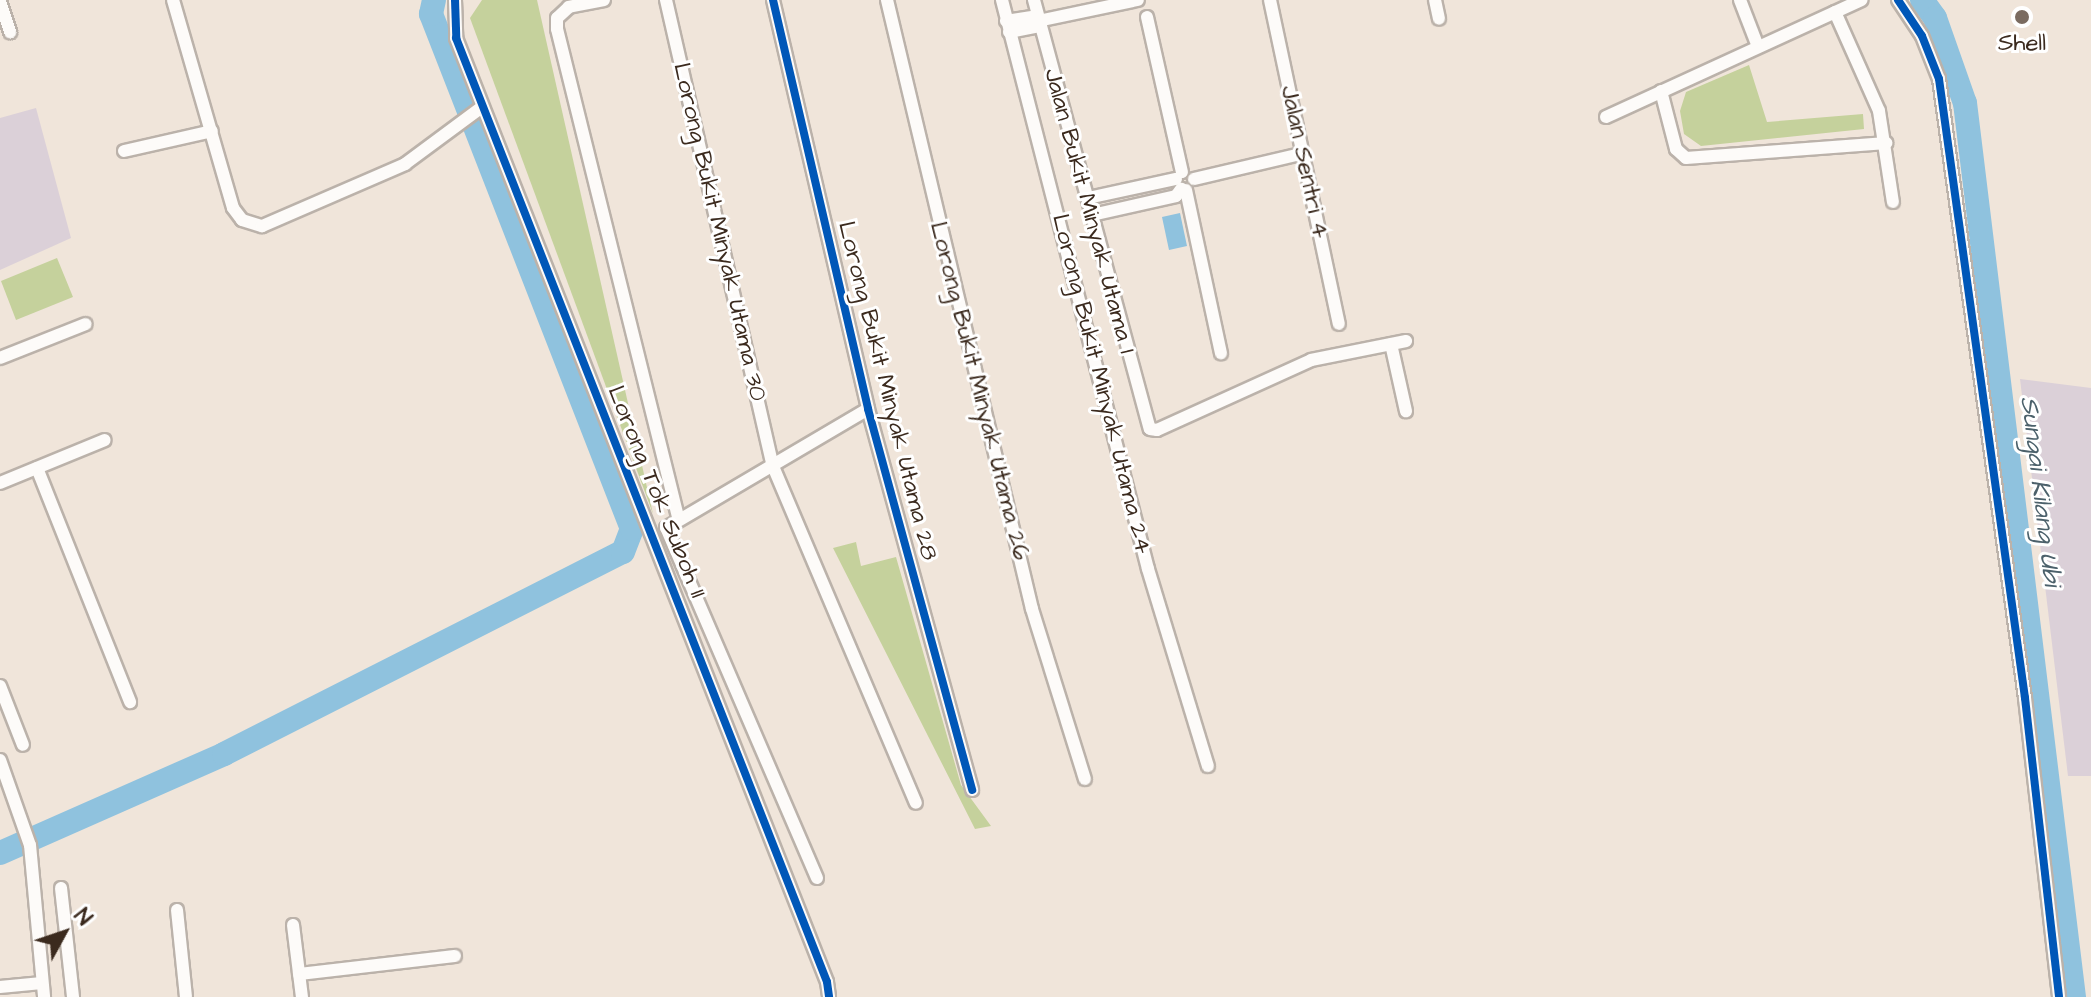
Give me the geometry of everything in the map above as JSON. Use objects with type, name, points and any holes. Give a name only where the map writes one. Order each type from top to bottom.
[{"type":"street","points":[[173,0],[233,208],[242,220],[262,226],[405,164],[479,110]]},
{"type":"street","name":"Lorong Tok Suboh 11","points":[[455,0],[456,38],[479,110],[822,968],[829,997]]},
{"type":"street","points":[[604,0],[569,7],[557,18],[557,29],[678,517]]},
{"type":"street","name":"Lorong Bukit Minyak Utama 30","points":[[666,0],[772,464],[916,803]]},
{"type":"street","name":"Lorong Bukit Minyak Utama 28","points":[[773,0],[868,409],[972,790]]},
{"type":"street","name":"Lorong Bukit Minyak Utama 26","points":[[887,0],[1032,609],[1085,779]]},
{"type":"street","name":"Lorong Bukit Minyak Utama 24","points":[[1002,0],[1146,564],[1208,766]]},
{"type":"street","name":"Jalan Bukit Minyak Utama 1","points":[[1034,0],[1088,198],[1144,423],[1157,430],[1311,360],[1391,344]]},
{"type":"street","points":[[1067,0],[1070,15]]},
{"type":"street","points":[[1007,27],[1138,0]]},
{"type":"street","name":"Jalan Sentri 4","points":[[1270,0],[1339,324]]},
{"type":"street","points":[[1435,0],[1439,19]]},
{"type":"street","points":[[1740,0],[1757,44]]},
{"type":"street","points":[[1606,117],[1757,44],[1861,0]]},
{"type":"street","points":[[1898,0],[1922,36],[1939,79],[2025,698],[2059,997]]},
{"type":"street","points":[[0,1],[10,32]]},
{"type":"street","points":[[1835,12],[1879,111],[1893,202]]},
{"type":"street","points":[[1147,17],[1221,353]]},
{"type":"street","points":[[1661,91],[1676,149],[1686,158],[1886,143]]},
{"type":"street","points":[[124,151],[212,131]]},
{"type":"street","points":[[1088,198],[1184,182],[1301,154]]},
{"type":"street","points":[[1092,215],[1176,196],[1184,182]]},
{"type":"street","points":[[0,358],[86,324]]},
{"type":"street","points":[[1406,341],[1391,344],[1406,411]]},
{"type":"street","points":[[817,878],[666,528],[678,517],[868,409]]},
{"type":"street","points":[[0,483],[105,440]]},
{"type":"street","points":[[37,468],[130,702]]},
{"type":"street","points":[[0,686],[23,745]]},
{"type":"street","points":[[0,760],[20,809],[35,878],[43,990],[0,987]]},
{"type":"street","points":[[61,888],[73,997]]},
{"type":"street","points":[[177,910],[186,997]]},
{"type":"street","points":[[293,925],[302,997]]},
{"type":"street","points":[[299,974],[455,956]]},
{"type":"shaded area","points":[[36,108],[71,238],[0,270],[0,118]]},
{"type":"shaded area","points":[[2020,379],[2091,388],[2091,776],[2068,776]]},
{"type":"green space","points":[[482,0],[537,0],[653,514],[470,18]]},
{"type":"green space","points":[[1749,65],[1767,122],[1863,114],[1864,129],[1701,146],[1684,134],[1680,111],[1686,92]]},
{"type":"green space","points":[[57,258],[73,297],[16,320],[1,281]]},
{"type":"green space","points":[[856,542],[861,566],[896,557],[961,785],[991,826],[975,829],[833,548]]},
{"type":"water","points":[[1180,213],[1187,246],[1169,250],[1162,217]]},
{"type":"waterway","points":[[0,853],[224,754],[623,552],[632,529],[431,14],[434,0]]},
{"type":"waterway","name":"Sungai Kilang Ubi","points":[[1922,0],[1935,18],[1965,103],[2074,997]]},
{"type":"cycle path","points":[[455,0],[456,38],[827,982],[829,997]]},
{"type":"cycle path","points":[[773,0],[868,409],[972,790]]},
{"type":"cycle path","points":[[1898,0],[1922,36],[1939,79],[2025,698],[2059,997]]},
{"type":"place","name":"Shell","points":[[2022,17]]}]
